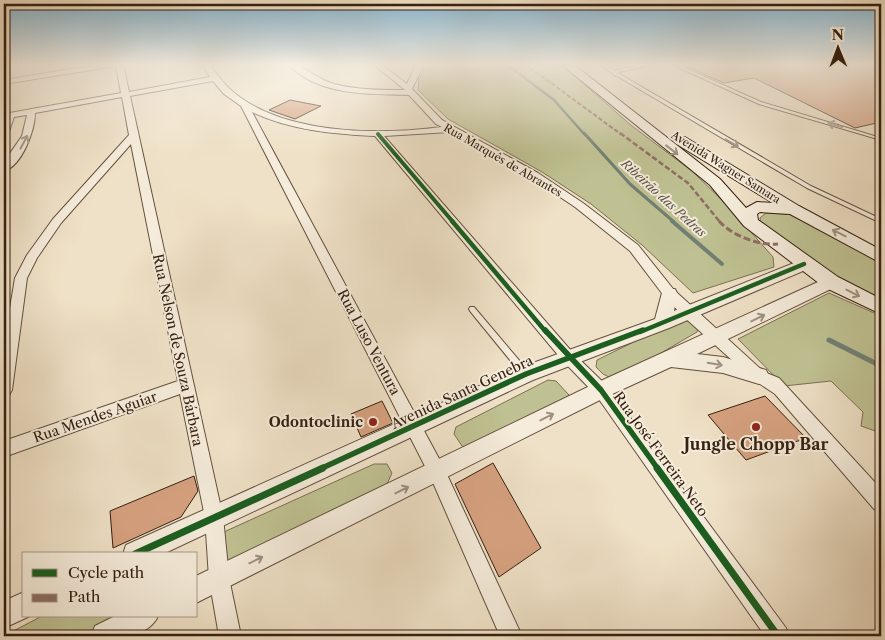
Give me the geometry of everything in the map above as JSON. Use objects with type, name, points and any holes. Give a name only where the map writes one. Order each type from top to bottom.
[{"type":"main road","name":"Avenida Wagner Samara","points":[[602,94],[715,182],[750,222],[804,264],[831,282],[881,307]]},
{"type":"main road","name":"Avenida Wagner Samara","points":[[617,94],[642,114],[701,154],[793,209],[881,257]]},
{"type":"main road","points":[[750,222],[749,213],[757,207],[793,209]]},
{"type":"street","points":[[4,134],[7,116],[130,94]]},
{"type":"street","points":[[231,94],[244,105],[278,120],[378,134],[450,129]]},
{"type":"street","name":"Rua Marquês de Abrantes","points":[[412,94],[427,111],[450,129],[534,175],[579,204],[634,248],[668,289],[721,336],[756,363],[881,502]]},
{"type":"street","name":"Rua Nelson de Souza Bárbara","points":[[124,95],[214,517],[219,578],[230,636]]},
{"type":"street","name":"Rua Luso Ventura","points":[[244,105],[438,472],[511,636]]},
{"type":"street","points":[[4,168],[22,148],[31,128],[31,111]]},
{"type":"street","points":[[257,130],[278,120]]},
{"type":"street","name":"Rua José Ferreira Neto","points":[[378,134],[568,357],[601,390],[778,636]]},
{"type":"street","points":[[4,390],[21,278],[28,263],[49,232],[132,136]]},
{"type":"street","name":"Avenida Santa Genebra","points":[[138,552],[526,374],[663,323],[804,264]]},
{"type":"street","points":[[198,589],[601,390],[721,336],[831,282]]},
{"type":"street","points":[[663,323],[668,289]]},
{"type":"street","name":"Rua Marquês de Abrantes","points":[[721,336],[759,376],[778,389]]},
{"type":"street","points":[[670,359],[724,365],[759,376]]},
{"type":"street","name":"Rua Mendes Aguiar","points":[[4,449],[186,385]]},
{"type":"street","points":[[4,614],[22,606]]},
{"type":"street","points":[[104,636],[140,618]]},
{"type":"lane","points":[[650,94],[809,187],[881,221]]},
{"type":"lane","points":[[740,94],[760,103],[881,139]]},
{"type":"lane","points":[[472,309],[526,374]]},
{"type":"green space","points":[[422,94],[595,94],[632,126],[692,171],[726,204],[773,257],[774,267],[693,293],[642,245],[591,204],[542,172],[448,119]]},
{"type":"green space","points":[[766,213],[798,215],[881,261],[881,302],[837,278],[761,227],[760,218]]},
{"type":"green space","points":[[829,293],[881,316],[881,433],[861,426],[863,412],[831,381],[784,386],[738,339]]},
{"type":"green space","points":[[687,318],[698,327],[697,332],[615,380],[603,374],[596,367],[597,360],[678,320]]},
{"type":"green space","points":[[548,380],[556,381],[569,395],[476,450],[462,446],[454,434],[456,427]]},
{"type":"green space","points":[[374,464],[387,464],[392,473],[387,484],[233,565],[223,561],[221,540],[226,531]]},
{"type":"green space","points":[[38,618],[117,618],[80,636],[4,636]]},
{"type":"building","points":[[786,94],[881,94],[881,122],[855,128]]},
{"type":"building","points":[[290,100],[321,106],[295,119],[269,110]]},
{"type":"building","name":"Jungle Chopp Bar","points":[[765,396],[806,438],[746,460],[708,415]]},
{"type":"building","name":"Odontoclinic","points":[[382,401],[393,423],[361,437],[351,414]]},
{"type":"building","points":[[493,463],[541,548],[499,577],[455,484]]},
{"type":"building","points":[[194,476],[198,491],[181,517],[113,548],[110,511]]},
{"type":"waterway","name":"Ribeirão das Pedras","points":[[546,94],[554,100],[585,135]]},
{"type":"waterway","name":"Ribeirão das Pedras","points":[[584,133],[630,184],[674,222]]},
{"type":"waterway","name":"Ribeirão das Pedras","points":[[672,221],[722,264]]},
{"type":"waterway","name":"Ribeirão das Pedras","points":[[829,340],[881,366]]},
{"type":"marked path","points":[[566,94],[688,183],[727,230],[768,245],[778,244]]},
{"type":"cycle path","points":[[378,134],[568,357],[601,390],[778,636]]},
{"type":"cycle path","points":[[139,552],[526,374],[663,323],[804,264]]},
{"type":"place","name":"Odontoclinic","points":[[373,422]]},
{"type":"place","name":"Jungle Chopp Bar","points":[[756,427]]}]
